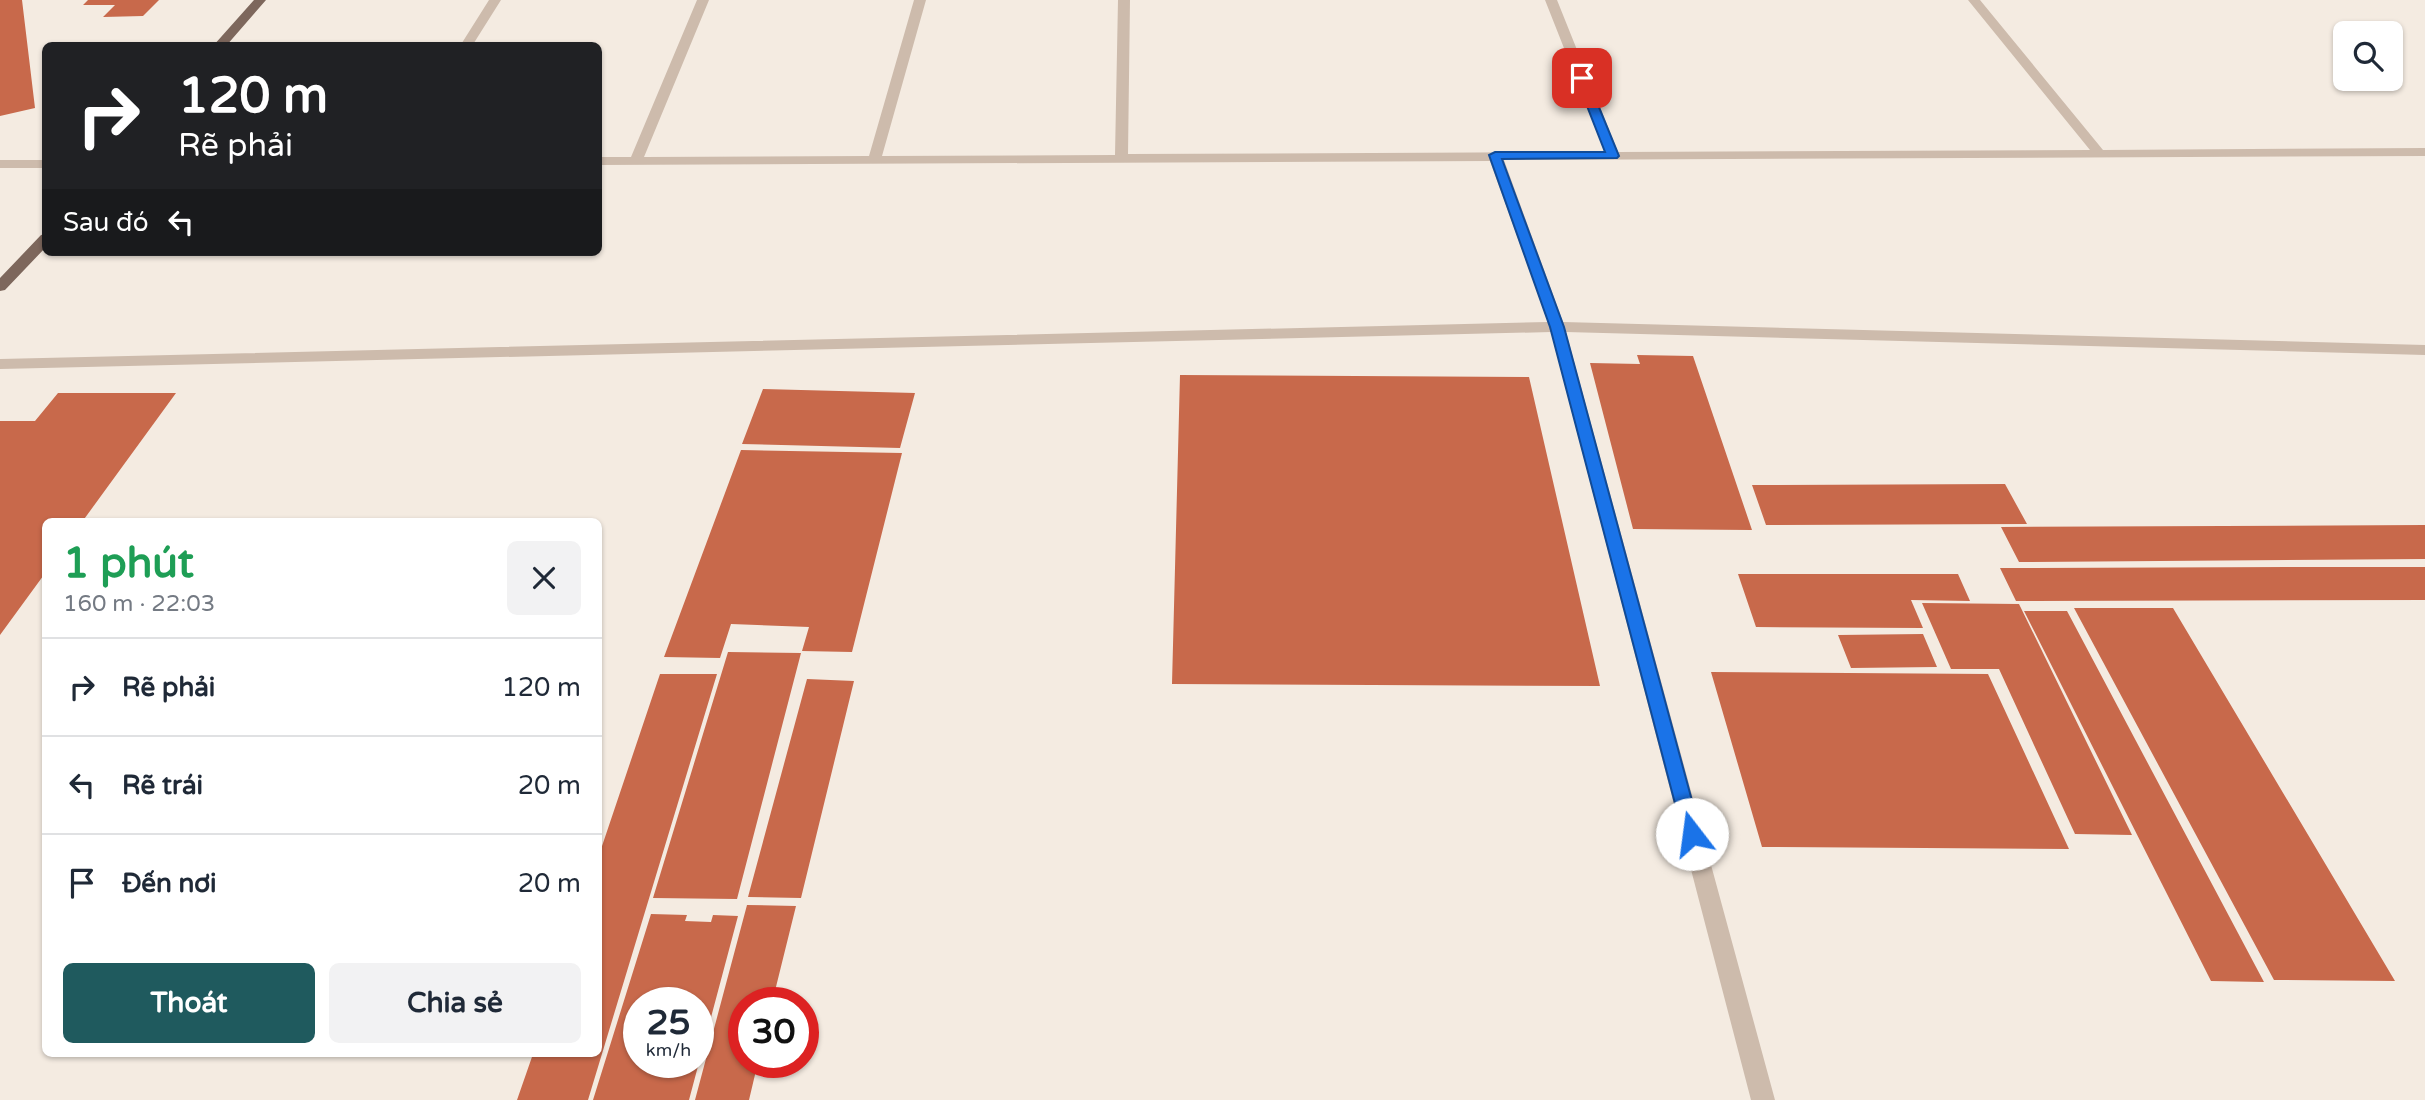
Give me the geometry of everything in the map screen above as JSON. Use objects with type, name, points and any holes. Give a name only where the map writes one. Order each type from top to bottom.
[{"type":"main road","points":[[223,42],[260,0]]},
{"type":"main road","points":[[0,288],[42,242]]},
{"type":"street","points":[[469,42],[495,0]]},
{"type":"street","points":[[636,161],[703,0]]},
{"type":"street","points":[[874,160],[920,0]]},
{"type":"street","points":[[1121,158],[1124,0]]},
{"type":"street","points":[[1551,0],[1613,156]]},
{"type":"street","points":[[1974,0],[2100,153]]},
{"type":"street","points":[[602,161],[2425,152]]},
{"type":"street","points":[[1495,155],[1557,327],[1763,1100]]},
{"type":"street","points":[[0,164],[42,164]]},
{"type":"street","points":[[0,364],[1557,327],[2425,350]]},
{"type":"building","points":[[0,0],[22,0],[35,108],[0,116]]},
{"type":"building","points":[[88,0],[159,0],[143,16],[103,17],[115,5],[83,5]]},
{"type":"building","points":[[1637,355],[1693,356],[1752,530],[1633,529],[1590,363],[1640,364]]},
{"type":"building","points":[[1180,375],[1529,377],[1600,686],[1172,684]]},
{"type":"building","points":[[763,389],[915,393],[900,448],[742,444]]},
{"type":"building","points":[[58,393],[176,393],[85,518],[42,518],[42,577],[0,635],[0,421],[35,421]]},
{"type":"building","points":[[741,450],[902,453],[852,652],[802,651],[809,627],[731,624],[720,658],[664,657]]},
{"type":"building","points":[[2005,484],[2027,524],[1766,525],[1752,485]]},
{"type":"building","points":[[2425,525],[2425,559],[2019,562],[2001,527]]},
{"type":"building","points":[[2425,567],[2425,600],[2016,601],[2000,568]]},
{"type":"building","points":[[1738,574],[1958,574],[1970,601],[1911,600],[1923,628],[1756,627]]},
{"type":"building","points":[[1922,603],[2019,604],[2132,835],[2075,834],[1999,669],[1951,669]]},
{"type":"building","points":[[2074,608],[2173,608],[2395,981],[2274,980]]},
{"type":"building","points":[[2024,611],[2067,611],[2264,982],[2211,981]]},
{"type":"building","points":[[1923,634],[1937,667],[1851,668],[1838,635]]},
{"type":"building","points":[[728,652],[801,653],[737,899],[653,898]]},
{"type":"building","points":[[1711,672],[1988,674],[2069,849],[1762,847]]},
{"type":"building","points":[[660,674],[717,674],[602,1054],[602,846]]},
{"type":"building","points":[[807,679],[854,681],[801,898],[748,897]]},
{"type":"building","points":[[747,905],[796,906],[776,987],[728,987],[728,1078],[754,1078],[749,1100],[695,1100],[701,1078],[714,1078],[714,1029]]},
{"type":"building","points":[[651,914],[687,915],[685,921],[711,922],[713,915],[738,916],[714,1006],[714,987],[628,987]]},
{"type":"building","points":[[623,1004],[623,1078],[695,1078],[689,1100],[593,1100]]},
{"type":"building","points":[[532,1057],[601,1057],[588,1100],[517,1100]]},
{"type":"route","points":[[1582,78],[1613,156],[1495,155],[1557,327],[1692,834]]}]
